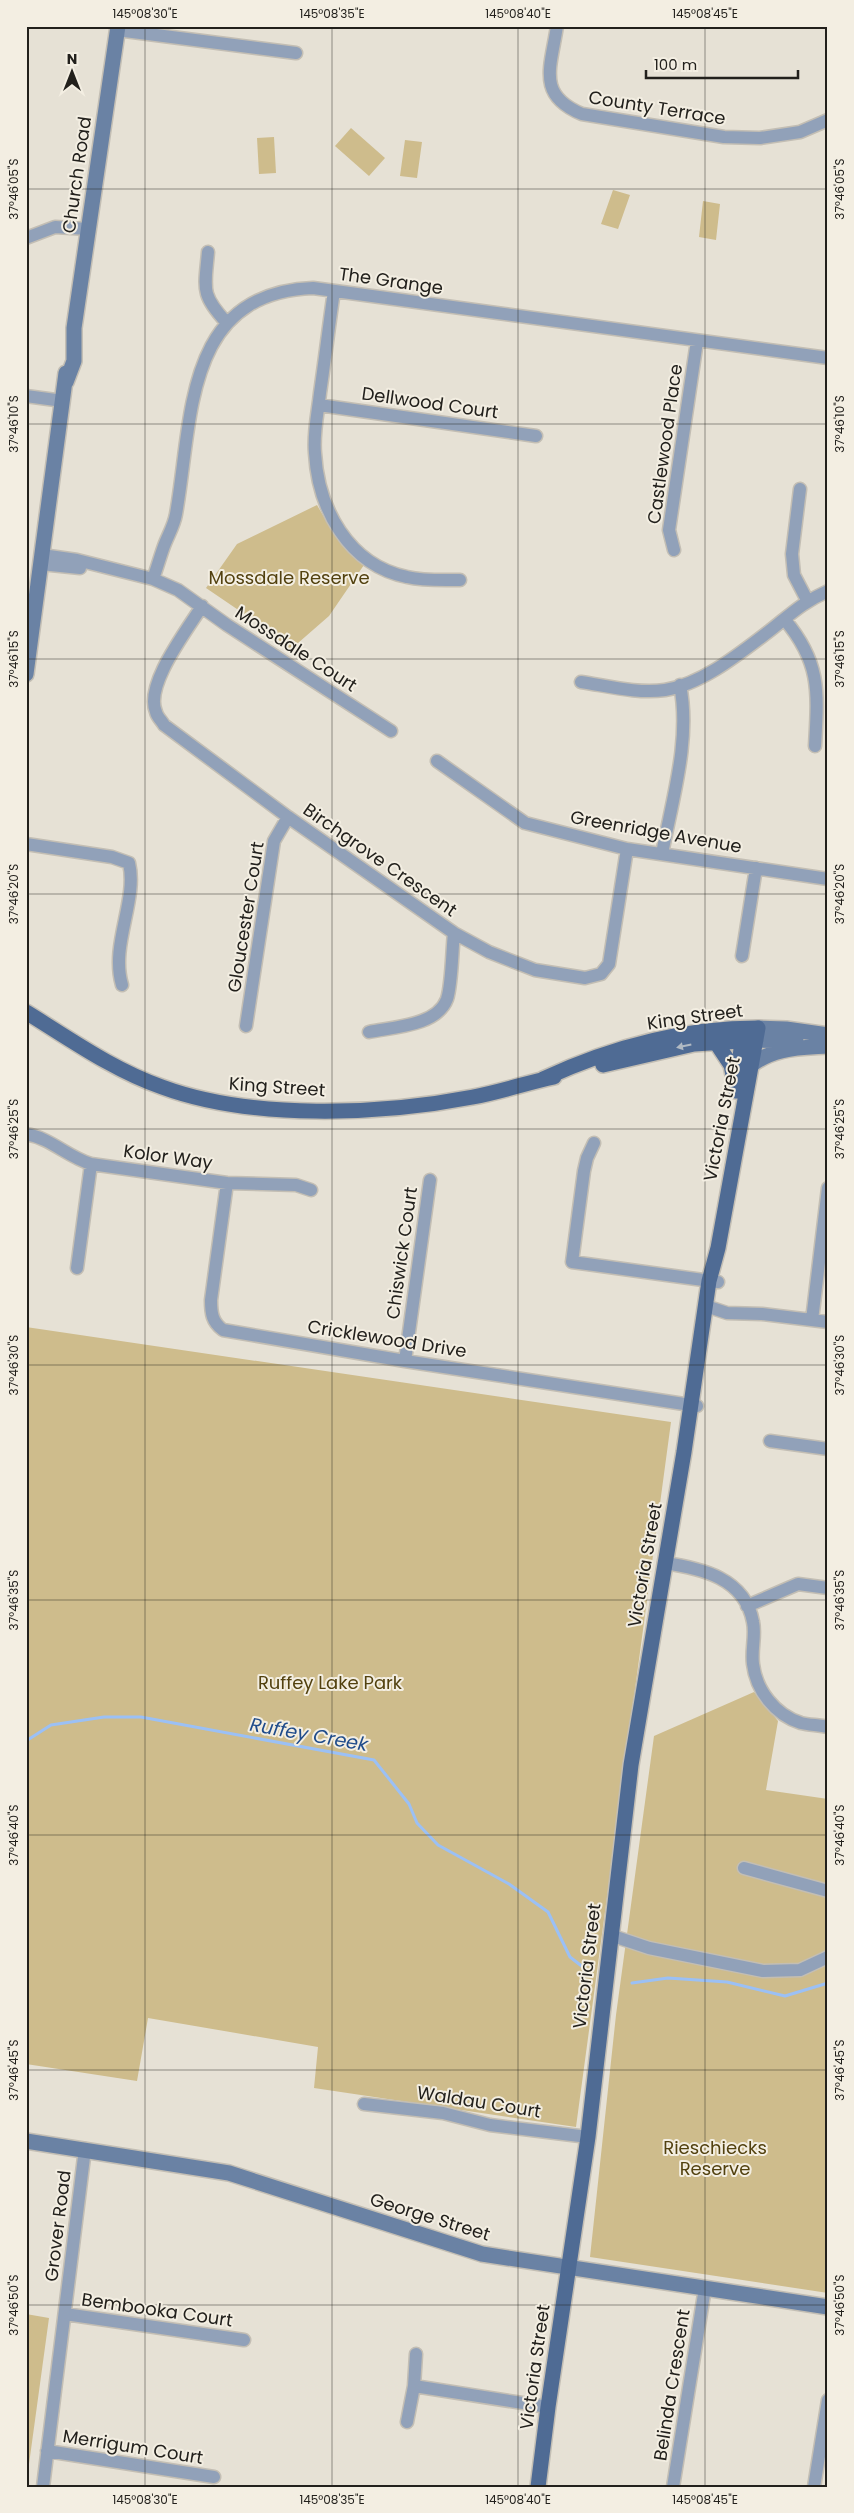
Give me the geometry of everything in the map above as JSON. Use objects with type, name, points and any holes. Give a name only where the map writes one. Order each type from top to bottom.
[{"type":"main road","name":"Church Road","points":[[26,674],[30,624],[42,559],[63,401],[66,382],[74,361],[74,328],[118,28]]},
{"type":"main road","name":"King Street","points":[[26,1012],[101,1058],[145,1080],[180,1093],[234,1104],[314,1110],[407,1106],[473,1097],[659,1051],[750,1034],[786,1029],[828,1035]]},
{"type":"main road","name":"King Street","points":[[543,1079],[592,1058],[671,1036],[750,1034],[828,1045]]},
{"type":"main road","name":"Victoria Street","points":[[722,1218],[750,1066],[750,1034]]},
{"type":"main road","name":"Victoria Street","points":[[538,2487],[568,2266],[588,2137],[631,1764],[664,1563],[712,1307],[737,1088],[750,1034]]},
{"type":"main road","points":[[715,1041],[733,1068],[737,1088]]},
{"type":"main road","points":[[750,1066],[760,1058],[777,1051],[828,1045]]},
{"type":"main road","name":"George Street","points":[[26,2141],[229,2173],[482,2254],[828,2307]]},
{"type":"street","name":"County Terrace","points":[[557,26],[550,80],[554,96],[566,107],[582,114],[724,137],[760,138],[800,132],[828,120]]},
{"type":"street","points":[[118,28],[296,53]]},
{"type":"street","points":[[26,238],[55,227],[88,229]]},
{"type":"street","points":[[208,252],[205,290],[208,302],[226,322]]},
{"type":"street","name":"The Grange","points":[[153,579],[176,517],[196,384],[204,358],[215,337],[226,322],[264,298],[291,288],[313,288],[697,342],[828,358]]},
{"type":"street","points":[[334,291],[314,452],[320,493],[330,518],[342,536],[360,553],[384,569],[407,577],[460,580]]},
{"type":"street","name":"Castlewood Place","points":[[674,550],[669,530],[697,342]]},
{"type":"street","points":[[26,396],[63,401]]},
{"type":"street","name":"Dellwood Court","points":[[319,405],[536,436]]},
{"type":"street","points":[[800,489],[792,554],[794,575],[807,600]]},
{"type":"street","name":"Mossdale Court","points":[[42,559],[77,560],[98,567],[153,579],[178,590],[227,625],[391,731]]},
{"type":"street","points":[[581,682],[635,690],[665,690],[680,685],[724,666],[785,620],[807,600],[828,591]]},
{"type":"street","name":"Birchgrove Crescent","points":[[202,606],[162,670],[154,699],[155,712],[164,725],[288,817],[454,933],[488,952],[535,970],[585,978],[601,974],[609,964],[627,849]]},
{"type":"street","points":[[785,620],[801,639],[810,658],[817,704],[815,746]]},
{"type":"street","points":[[662,854],[683,736],[684,708],[680,685]]},
{"type":"street","name":"Greenridge Avenue","points":[[437,761],[525,823],[627,849],[828,880]]},
{"type":"street","name":"Gloucester Court","points":[[246,1026],[274,841],[288,817]]},
{"type":"street","points":[[26,844],[134,859],[118,962],[122,985]]},
{"type":"street","points":[[742,956],[756,868]]},
{"type":"street","points":[[368,1032],[423,1020],[438,1012],[447,999],[454,933]]},
{"type":"street","name":"Kolor Way","points":[[26,1134],[41,1138],[78,1159],[91,1164],[227,1183],[296,1185],[311,1190]]},
{"type":"street","points":[[594,1144],[587,1158],[584,1170],[572,1262],[714,1282]]},
{"type":"street","points":[[77,1268],[91,1164]]},
{"type":"street","name":"Chiswick Court","points":[[405,1361],[430,1180]]},
{"type":"street","name":"Cricklewood Drive","points":[[227,1183],[211,1300],[211,1313],[216,1325],[231,1332],[693,1405]]},
{"type":"street","points":[[812,1320],[828,1188]]},
{"type":"street","points":[[712,1307],[828,1322]]},
{"type":"street","points":[[770,1440],[828,1449]]},
{"type":"street","points":[[664,1563],[708,1571],[732,1585],[747,1606],[754,1622],[752,1664],[759,1685],[768,1700],[775,1708],[800,1723],[828,1727]]},
{"type":"street","points":[[747,1606],[798,1584],[828,1588]]},
{"type":"street","points":[[744,1868],[828,1891]]},
{"type":"street","points":[[610,1935],[650,1948],[763,1971],[800,1970],[828,1957]]},
{"type":"street","name":"Waldau Court","points":[[364,2104],[443,2113],[490,2125],[588,2137]]},
{"type":"street","name":"Grover Road","points":[[43,2487],[85,2149]]},
{"type":"street","name":"Belinda Crescent","points":[[673,2487],[705,2288]]},
{"type":"street","name":"Bembooka Court","points":[[65,2314],[244,2340]]},
{"type":"street","points":[[407,2422],[414,2386],[416,2354]]},
{"type":"street","points":[[414,2386],[548,2407]]},
{"type":"street","points":[[814,2487],[825,2439],[828,2400]]},
{"type":"street","name":"Merrigum Court","points":[[47,2451],[214,2477]]},
{"type":"green space","points":[[351,128],[385,158],[369,176],[335,146]]},
{"type":"green space","points":[[274,137],[276,173],[259,174],[257,138]]},
{"type":"green space","points":[[405,140],[422,142],[417,178],[400,176]]},
{"type":"green space","points":[[613,190],[630,195],[618,229],[601,224]]},
{"type":"green space","points":[[703,201],[720,204],[716,240],[699,237]]},
{"type":"green space","name":"Mossdale Reserve","points":[[317,505],[327,522],[350,550],[366,562],[329,616],[290,650],[265,628],[206,588],[237,544]]},
{"type":"green space","name":"Ruffey Lake Park","points":[[26,1327],[671,1422],[576,2127],[314,2088],[318,2047],[148,2018],[137,2081],[26,2064]]},
{"type":"green space","name":"Rieschiecks Reserve","points":[[754,1692],[778,1721],[766,1790],[828,1799],[828,2293],[590,2257],[616,2015],[654,1736]]},
{"type":"green space","points":[[26,2314],[49,2318],[26,2486]]},
{"type":"waterway","name":"Ruffey Creek","points":[[26,1741],[51,1725],[104,1717],[141,1717],[374,1760],[409,1804],[417,1823],[438,1845],[509,1884],[548,1912],[570,1957],[588,1971]]},
{"type":"waterway","name":"Ruffey Creek","points":[[632,1983],[668,1978],[727,1982],[785,1996],[828,1983]]}]
